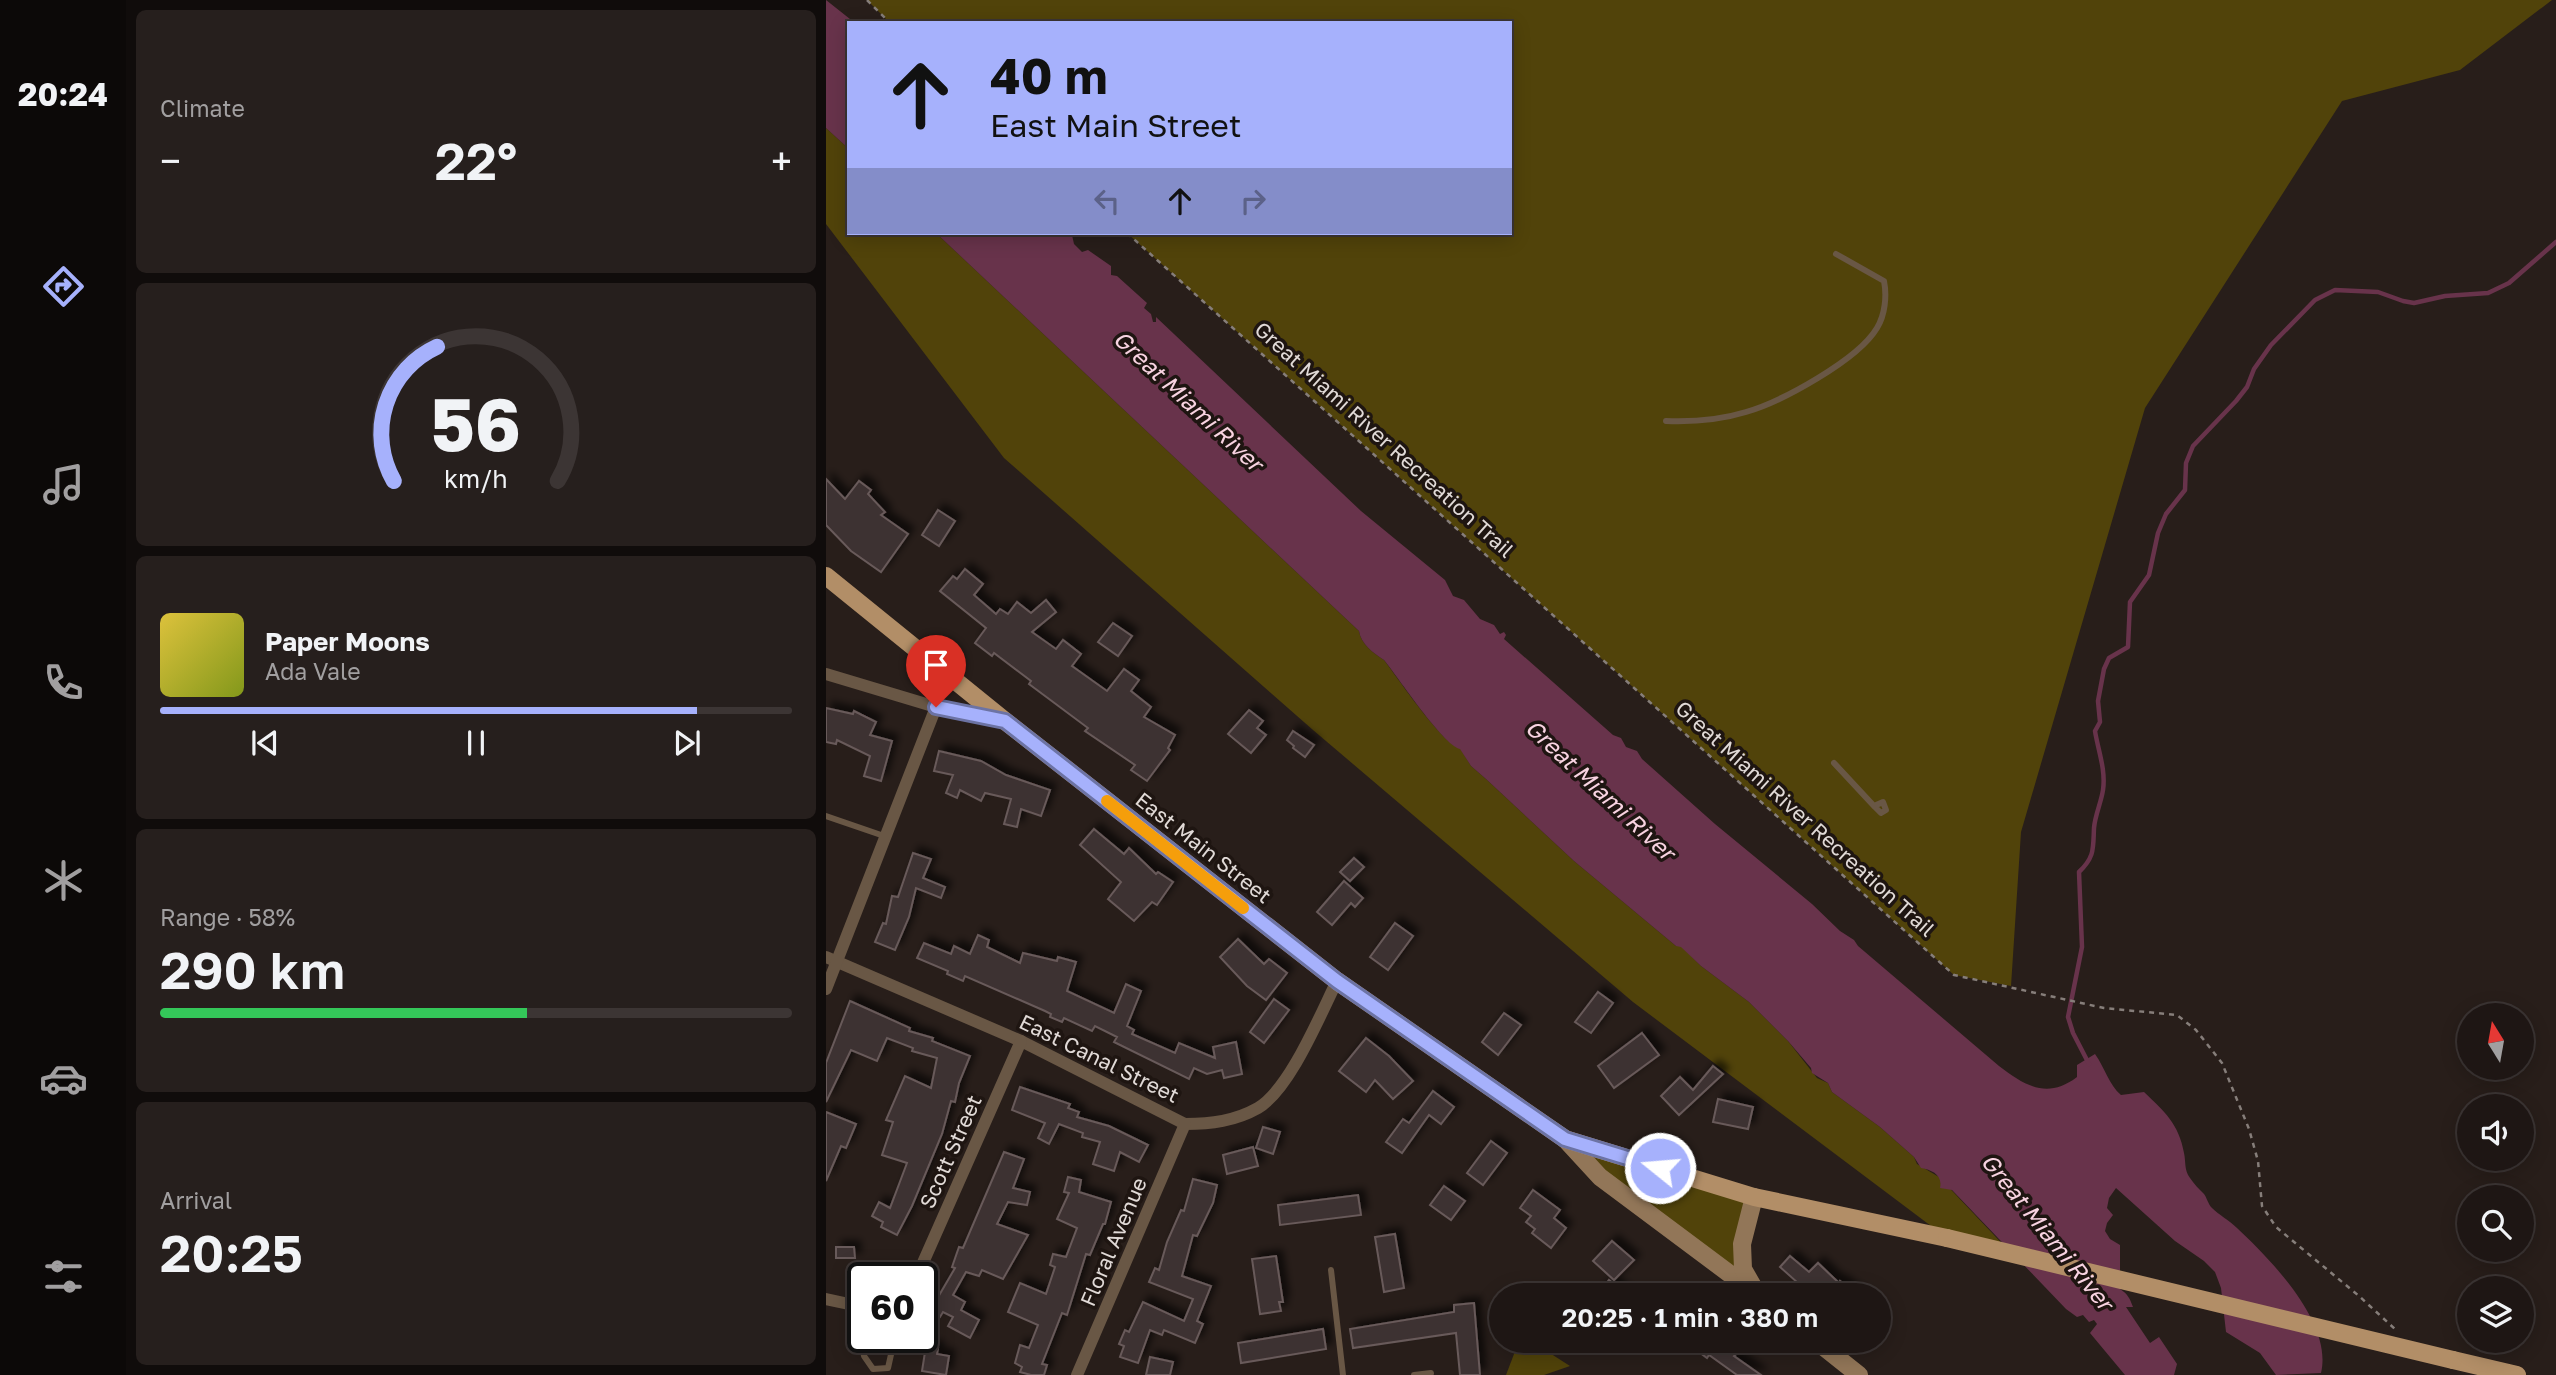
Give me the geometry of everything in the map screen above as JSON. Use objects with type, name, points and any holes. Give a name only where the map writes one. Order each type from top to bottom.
[{"type":"main road","name":"East Main Street","points":[[826,576],[1005,721],[1337,981],[1565,1139],[1754,1197],[1947,1238],[2517,1375]]},
{"type":"street","points":[[826,674],[936,707],[1005,721]]},
{"type":"street","points":[[826,989],[832,959],[887,837],[936,707]]},
{"type":"street","name":"East Canal Street","points":[[832,959],[1021,1041],[1185,1124],[1213,1124],[1236,1118],[1260,1107],[1269,1099],[1278,1090],[1300,1054],[1337,981]]},
{"type":"street","name":"Scott Street","points":[[923,1262],[1021,1041]]},
{"type":"street","name":"Floral Avenue","points":[[1077,1375],[1185,1124]]},
{"type":"street","points":[[1565,1139],[1600,1177],[1740,1283]]},
{"type":"street","points":[[1751,1283],[1743,1269],[1742,1244],[1754,1197]]},
{"type":"street","points":[[826,1299],[847,1304]]},
{"type":"street","points":[[1831,1353],[1859,1375]]},
{"type":"lane","points":[[1666,421],[1692,422],[1763,407],[1853,354],[1877,328],[1882,315],[1884,281],[1836,254]]},
{"type":"lane","points":[[1834,763],[1874,806]]},
{"type":"lane","points":[[826,816],[887,837]]},
{"type":"lane","points":[[1331,1270],[1343,1375]]},
{"type":"lane","points":[[863,1353],[873,1369],[888,1368],[891,1353]]},
{"type":"lane","points":[[1414,1375],[1431,1373]]},
{"type":"path","points":[[867,0],[888,21]]},
{"type":"path","name":"Great Miami River Recreation Trail","points":[[1129,235],[1954,975],[2104,1008],[2177,1015],[2196,1030],[2222,1063],[2249,1129],[2258,1161],[2262,1206],[2276,1227],[2359,1296],[2400,1335]]},
{"type":"shaded area","points":[[867,0],[2552,0],[2460,70],[2342,101],[2145,408],[2021,832],[2011,986],[1954,975],[1129,235],[1512,235],[1512,21],[888,21]]},
{"type":"shaded area","points":[[826,128],[847,147],[847,235],[938,235],[1359,631],[1365,644],[1384,660],[1432,723],[1452,744],[1460,748],[1471,766],[1574,861],[1676,946],[1681,946],[1701,966],[1749,1002],[1788,1041],[1817,1078],[1828,1083],[1832,1092],[1880,1127],[1914,1157],[1917,1164],[1939,1177],[2012,1254],[1947,1238],[1633,1002],[1313,730],[1004,458],[826,224]]},
{"type":"shaded area","points":[[1565,1139],[1754,1197],[1742,1244],[1754,1283],[1743,1283]]},
{"type":"shaded area","points":[[1514,1353],[1550,1353],[1570,1366],[1544,1375],[1506,1375]]},
{"type":"water","points":[[826,0],[852,21],[847,21],[847,147],[826,128]]},
{"type":"water","name":"Great Miami River","points":[[938,235],[1072,235],[1074,244],[1082,252],[1088,250],[1111,266],[1111,275],[1117,276],[1147,303],[1144,308],[1151,314],[1153,322],[1156,322],[1156,317],[1361,511],[1445,580],[1453,596],[1464,600],[1480,619],[1494,625],[1500,634],[1504,632],[1504,639],[1613,735],[1621,738],[1626,747],[1637,751],[1642,759],[1715,824],[1999,1066],[2027,1084],[2046,1089],[2056,1088],[2077,1077],[2077,1065],[2095,1054],[2121,1095],[2144,1092],[2174,1126],[2182,1143],[2188,1175],[2211,1206],[2266,1257],[2309,1314],[2318,1334],[2322,1354],[2321,1373],[2276,1375],[2260,1353],[2226,1332],[2221,1288],[2215,1272],[2175,1241],[2116,1188],[2109,1198],[2107,1208],[2113,1215],[2105,1231],[2110,1239],[2120,1245],[2120,1289],[2133,1307],[2126,1307],[2150,1343],[2159,1337],[2177,1364],[2174,1375],[2125,1375],[2090,1333],[2097,1324],[2094,1320],[2089,1322],[2083,1315],[2077,1317],[2066,1309],[1952,1190],[1940,1188],[1940,1180],[1936,1174],[1921,1168],[1914,1157],[1880,1127],[1832,1092],[1828,1083],[1812,1073],[1811,1068],[1788,1041],[1749,1002],[1701,966],[1681,947],[1676,946],[1574,861],[1471,766],[1460,749],[1452,745],[1432,724],[1384,660],[1365,644],[1359,631]]},
{"type":"building","points":[[826,479],[845,499],[859,481],[871,490],[868,494],[885,512],[881,515],[908,534],[881,572],[851,551],[826,525]]},
{"type":"building","points":[[938,510],[955,521],[939,546],[922,535]]},
{"type":"building","points":[[965,569],[983,584],[974,595],[996,614],[1000,609],[1008,614],[1017,602],[1031,613],[1046,600],[1056,612],[1032,632],[1056,649],[1063,640],[1081,654],[1072,666],[1107,691],[1124,669],[1139,680],[1131,691],[1151,707],[1144,717],[1175,735],[1168,748],[1170,750],[1147,781],[1131,770],[1135,765],[1085,731],[1088,728],[1029,684],[1031,681],[994,653],[992,656],[975,643],[986,628],[940,591],[953,576],[957,579]]},
{"type":"building","points":[[1113,623],[1132,636],[1118,656],[1098,642]]},
{"type":"building","points":[[826,708],[853,714],[854,711],[876,722],[870,735],[892,741],[881,781],[864,776],[870,756],[837,740],[836,744],[826,742]]},
{"type":"building","points":[[1249,710],[1263,721],[1257,728],[1266,735],[1251,753],[1228,734]]},
{"type":"building","points":[[1293,731],[1314,745],[1305,757],[1287,740]]},
{"type":"building","points":[[939,751],[981,761],[1006,775],[1050,790],[1041,816],[1021,809],[1017,827],[1004,824],[1011,799],[985,793],[981,801],[960,790],[957,798],[946,793],[953,775],[934,771]]},
{"type":"building","points":[[1094,829],[1124,854],[1129,848],[1156,874],[1158,872],[1173,882],[1157,905],[1152,902],[1134,921],[1108,899],[1121,882],[1080,845]]},
{"type":"building","points":[[913,853],[931,859],[923,878],[945,887],[941,898],[916,888],[909,917],[895,950],[875,942],[883,923],[886,924],[892,896],[898,897]]},
{"type":"building","points":[[1354,858],[1364,867],[1350,881],[1340,872]]},
{"type":"building","points":[[1344,881],[1363,898],[1355,907],[1351,903],[1332,925],[1317,912]]},
{"type":"building","points":[[1395,923],[1413,936],[1388,970],[1370,957]]},
{"type":"building","points":[[978,935],[989,940],[987,947],[1020,963],[1023,953],[1057,961],[1058,957],[1076,962],[1067,991],[1114,1013],[1126,984],[1141,991],[1127,1026],[1134,1030],[1132,1034],[1175,1053],[1179,1043],[1215,1058],[1213,1047],[1236,1042],[1242,1074],[1224,1078],[1222,1070],[1207,1074],[1194,1068],[1189,1079],[1114,1042],[1117,1037],[1095,1026],[1092,1031],[1064,1018],[1062,1022],[1050,1017],[1051,1014],[1045,1011],[965,976],[963,981],[947,974],[948,971],[917,958],[924,943],[951,954],[954,946],[970,954]]},
{"type":"building","points":[[1238,939],[1264,964],[1269,959],[1287,973],[1266,1000],[1247,986],[1220,957]]},
{"type":"building","points":[[1598,992],[1613,1003],[1591,1033],[1575,1022]]},
{"type":"building","points":[[1274,999],[1289,1010],[1264,1043],[1250,1032]]},
{"type":"building","points":[[850,1001],[910,1028],[909,1031],[933,1038],[932,1041],[970,1056],[955,1102],[951,1101],[942,1134],[897,1235],[881,1227],[883,1222],[872,1216],[879,1202],[890,1208],[907,1163],[882,1155],[893,1122],[886,1120],[905,1076],[931,1088],[937,1058],[912,1051],[913,1048],[887,1038],[877,1061],[851,1050],[826,1102],[826,1063]]},
{"type":"building","points":[[1504,1013],[1521,1025],[1498,1055],[1482,1042]]},
{"type":"building","points":[[1642,1033],[1659,1055],[1614,1088],[1598,1066]]},
{"type":"building","points":[[1366,1038],[1389,1056],[1413,1081],[1393,1099],[1375,1080],[1366,1092],[1339,1071]]},
{"type":"building","points":[[1713,1066],[1723,1074],[1679,1115],[1661,1096],[1680,1077],[1693,1090]]},
{"type":"building","points":[[1020,1087],[1070,1104],[1068,1108],[1079,1112],[1077,1117],[1109,1126],[1148,1145],[1139,1162],[1120,1152],[1114,1171],[1093,1164],[1100,1142],[1082,1137],[1083,1133],[1059,1124],[1049,1144],[1038,1138],[1045,1123],[1012,1110]]},
{"type":"building","points":[[1433,1091],[1454,1107],[1441,1124],[1429,1115],[1402,1153],[1386,1142],[1403,1119],[1409,1123]]},
{"type":"building","points":[[1718,1099],[1753,1107],[1748,1129],[1713,1122]]},
{"type":"building","points":[[826,1112],[856,1124],[846,1148],[841,1146],[826,1181]]},
{"type":"building","points":[[1263,1127],[1280,1132],[1273,1154],[1256,1148]]},
{"type":"building","points":[[1491,1141],[1507,1153],[1483,1185],[1467,1173]]},
{"type":"building","points":[[1253,1147],[1258,1166],[1227,1174],[1223,1155]]},
{"type":"building","points":[[1004,1152],[1024,1159],[1013,1188],[1030,1192],[1027,1205],[1008,1202],[997,1224],[1028,1235],[1003,1279],[982,1270],[979,1276],[966,1272],[953,1295],[965,1302],[961,1310],[979,1320],[970,1338],[948,1326],[953,1317],[943,1312],[940,1317],[938,1316],[938,1297],[955,1268],[952,1267],[959,1247],[963,1248]]},
{"type":"building","points":[[1068,1177],[1081,1180],[1079,1192],[1111,1202],[1105,1224],[1090,1255],[1086,1254],[1067,1315],[1062,1313],[1042,1364],[1047,1365],[1044,1375],[1031,1375],[1020,1372],[1022,1367],[1015,1363],[1020,1345],[1029,1348],[1038,1325],[1008,1312],[1020,1283],[1046,1294],[1055,1267],[1050,1265],[1053,1254],[1066,1257],[1077,1228],[1057,1219],[1069,1193],[1064,1192]]},
{"type":"building","points":[[1193,1179],[1217,1185],[1213,1203],[1197,1236],[1193,1235],[1182,1276],[1211,1286],[1197,1321],[1203,1324],[1195,1343],[1164,1330],[1162,1335],[1150,1330],[1138,1363],[1120,1357],[1124,1346],[1119,1344],[1125,1330],[1129,1332],[1143,1302],[1184,1321],[1193,1299],[1149,1282],[1155,1268],[1159,1270],[1167,1242],[1181,1210],[1184,1211]]},
{"type":"building","points":[[1444,1186],[1465,1201],[1451,1220],[1430,1205]]},
{"type":"building","points":[[1533,1190],[1560,1210],[1554,1218],[1566,1228],[1551,1248],[1532,1233],[1535,1229],[1526,1222],[1531,1216],[1520,1208]]},
{"type":"building","points":[[1358,1195],[1361,1215],[1280,1225],[1278,1205]]},
{"type":"building","points":[[1395,1234],[1404,1288],[1384,1292],[1375,1237]]},
{"type":"building","points":[[1612,1241],[1634,1260],[1614,1280],[1593,1261]]},
{"type":"building","points":[[836,1247],[854,1247],[855,1258],[836,1258]]},
{"type":"building","points":[[1276,1256],[1283,1302],[1279,1302],[1281,1311],[1260,1314],[1252,1259]]},
{"type":"building","points":[[1790,1256],[1809,1272],[1818,1263],[1839,1283],[1798,1283],[1780,1267]]},
{"type":"building","points":[[1474,1303],[1480,1375],[1460,1375],[1456,1333],[1353,1348],[1350,1329],[1454,1312],[1454,1305]]},
{"type":"building","points":[[1323,1329],[1326,1349],[1241,1363],[1238,1343]]},
{"type":"building","points":[[925,1353],[949,1356],[946,1375],[922,1371]]},
{"type":"building","points":[[1700,1353],[1737,1353],[1734,1356],[1761,1375],[1737,1375],[1709,1355],[1707,1358]]},
{"type":"building","points":[[1150,1357],[1173,1362],[1170,1375],[1146,1375]]},
{"type":"waterway","points":[[2089,1064],[2068,1017],[2082,947],[2079,872],[2092,852],[2104,783],[2095,731],[2100,722],[2098,701],[2104,669],[2109,658],[2128,647],[2130,602],[2149,575],[2158,533],[2166,514],[2185,490],[2186,463],[2193,446],[2247,387],[2254,369],[2271,345],[2315,300],[2335,290],[2378,292],[2414,303],[2445,296],[2488,293],[2509,283],[2556,242]]},
{"type":"slow traffic","points":[[1107,801],[1243,908]]},
{"type":"route","points":[[936,707],[1005,721],[1337,981],[1565,1139],[1660,1168]]}]
